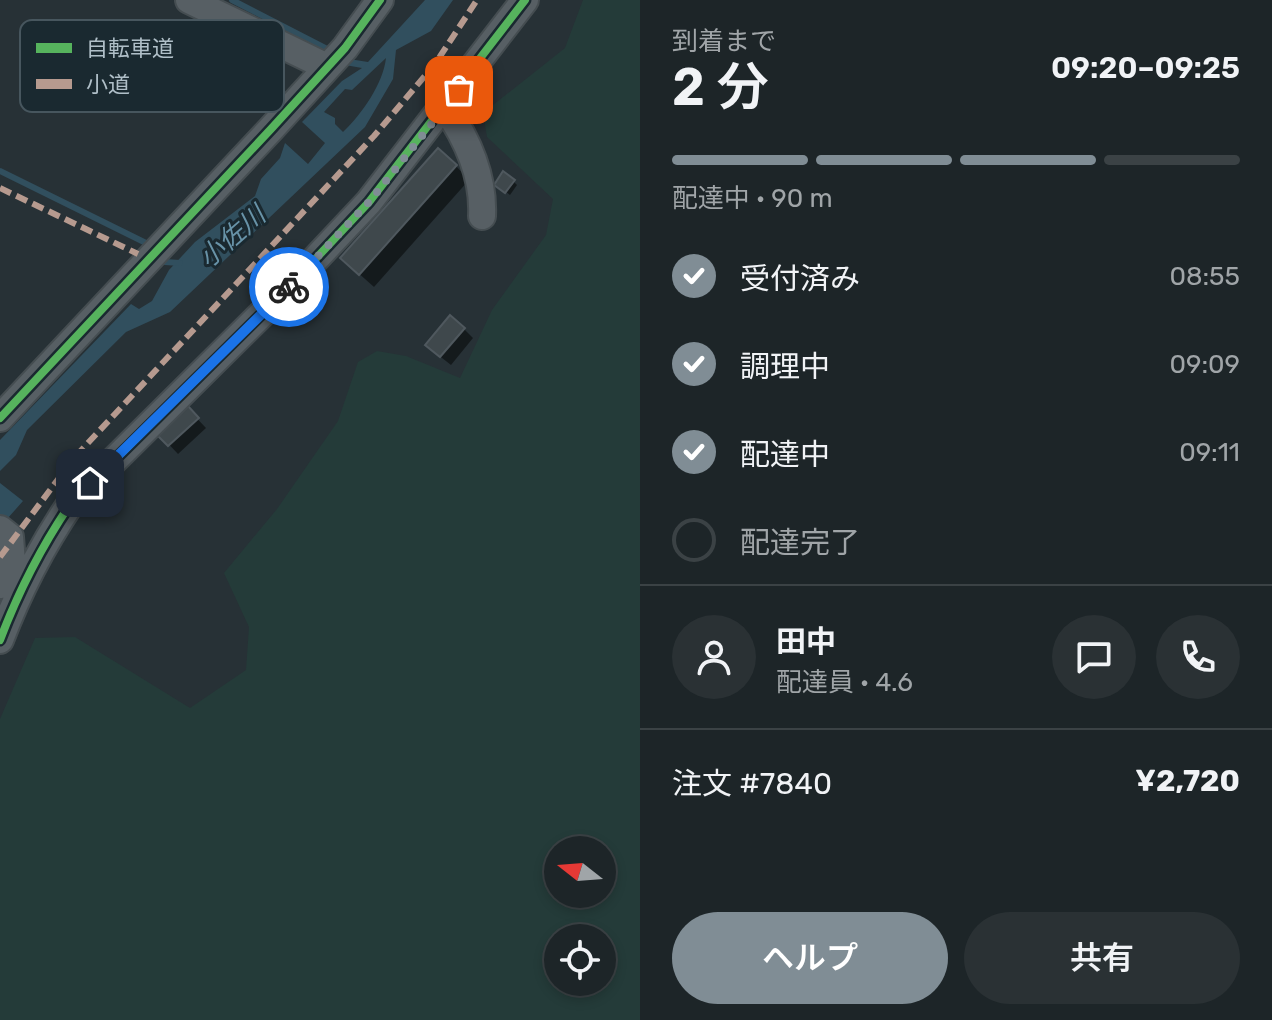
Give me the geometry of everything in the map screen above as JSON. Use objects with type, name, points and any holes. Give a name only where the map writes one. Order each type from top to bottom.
[{"type":"street","points":[[189,0],[230,20]]},
{"type":"street","points":[[0,418],[327,67],[380,0]]},
{"type":"street","points":[[2,627],[42,545],[71,503],[292,284],[369,202],[525,0]]},
{"type":"street","points":[[284,46],[327,67]]},
{"type":"street","points":[[445,107],[457,124],[479,176],[483,189],[482,216]]},
{"type":"street","points":[[0,585],[12,563],[5,533]]},
{"type":"green space","points":[[583,0],[640,0],[640,1020],[0,1020],[0,719],[35,638],[75,637],[190,708],[246,670],[249,627],[224,573],[277,509],[338,421],[358,362],[377,351],[406,356],[460,378],[492,310],[546,235],[553,199],[487,137],[483,113],[565,48]]},
{"type":"water","name":"小佐川","points":[[425,0],[453,0],[431,31],[396,50],[393,79],[365,127],[170,312],[126,332],[27,430],[16,455],[0,471],[0,440],[131,304],[139,309],[152,301],[169,270],[195,242],[255,196],[261,179],[280,158],[285,143],[308,164],[325,143],[302,122],[342,81],[362,68],[345,65],[349,59],[368,62]],"holes":[[[386,58],[370,98],[343,132],[335,124],[335,118],[324,112],[345,89],[352,90]]]},
{"type":"water","points":[[0,483],[23,501],[0,527]]},
{"type":"building","points":[[438,148],[457,165],[359,275],[340,258]]},
{"type":"building","points":[[503,171],[515,180],[505,193],[494,185]]},
{"type":"building","points":[[450,315],[465,328],[440,357],[425,345]]},
{"type":"building","points":[[188,406],[199,418],[168,446],[157,435]]},
{"type":"waterway","points":[[232,0],[271,20]]},
{"type":"waterway","points":[[284,27],[327,49]]},
{"type":"waterway","points":[[0,171],[148,244]]},
{"type":"waterway","points":[[165,262],[180,263]]},
{"type":"marked path","points":[[0,557],[74,458],[374,136],[435,64],[477,0]]},
{"type":"marked path","points":[[0,188],[138,254]]},
{"type":"cycle path","points":[[0,418],[345,48],[380,0]]},
{"type":"cycle path","points":[[0,640],[31,569],[71,503],[292,284],[369,202],[525,0]]},
{"type":"way so far","points":[[289,287],[369,202],[459,90]]},
{"type":"route","points":[[90,483],[289,287]]}]
